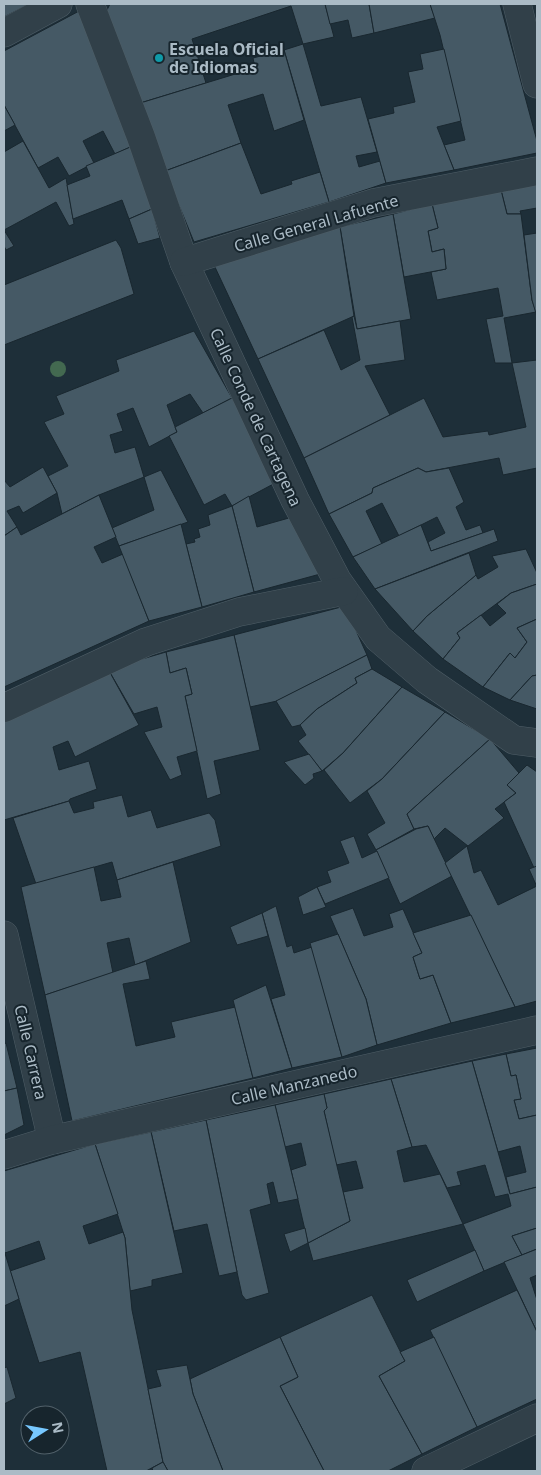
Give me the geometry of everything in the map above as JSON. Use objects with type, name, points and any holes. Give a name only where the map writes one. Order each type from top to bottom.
[{"type":"street","points":[[4,34],[58,4]]},
{"type":"street","name":"Calle Conde de Cartagena","points":[[90,4],[141,136],[184,262],[295,500],[344,591],[378,638],[427,680],[514,740],[537,743]]},
{"type":"street","points":[[516,4],[537,84]]},
{"type":"street","name":"Calle General Lafuente","points":[[184,262],[373,203],[537,171]]},
{"type":"street","points":[[4,708],[146,642],[239,612],[344,591]]},
{"type":"street","name":"Calle Carrera","points":[[4,935],[52,1140]]},
{"type":"street","name":"Calle Manzanedo","points":[[4,1155],[52,1140],[537,1030]]},
{"type":"street","points":[[426,1471],[537,1418]]},
{"type":"building","points":[[4,4],[29,4],[4,17]]},
{"type":"building","name":"Escuela Oficial de Idiomas","points":[[110,4],[325,4],[334,37],[303,44],[291,6],[192,39],[206,83],[137,104],[107,10]]},
{"type":"building","points":[[325,4],[369,4],[374,33],[352,38],[348,20],[330,24]]},
{"type":"building","points":[[369,4],[430,4],[435,18],[374,33]]},
{"type":"building","points":[[430,4],[500,4],[537,141],[537,153],[454,170],[444,145],[465,140],[440,35]]},
{"type":"building","points":[[81,10],[135,145],[115,154],[103,131],[83,141],[94,163],[69,176],[58,157],[38,168],[4,105],[4,51]]},
{"type":"building","points":[[303,44],[321,106],[361,97],[377,152],[356,156],[359,167],[380,161],[386,183],[329,202],[284,50]]},
{"type":"building","points":[[444,49],[461,121],[437,127],[454,170],[386,183],[368,119],[394,113],[393,107],[415,102],[408,72],[423,69],[420,54]]},
{"type":"building","points":[[284,50],[304,120],[274,131],[263,94],[228,105],[241,143],[165,171],[137,104],[255,68],[253,58]]},
{"type":"building","points":[[4,105],[15,125],[4,131]]},
{"type":"building","points":[[23,141],[49,188],[66,178],[74,224],[69,226],[56,202],[4,230],[4,152]]},
{"type":"building","points":[[241,143],[261,194],[292,184],[291,181],[320,172],[329,202],[194,242],[165,171]]},
{"type":"building","points":[[135,145],[152,209],[129,219],[122,200],[73,219],[67,185],[90,176],[86,166]]},
{"type":"building","points":[[537,183],[537,208],[520,211],[521,214],[507,214],[501,190]]},
{"type":"building","points":[[501,190],[507,214],[521,214],[532,300],[536,312],[504,318],[512,363],[495,363],[486,319],[503,316],[498,288],[437,300],[431,272],[446,269],[444,249],[432,252],[428,231],[438,228],[432,204]]},
{"type":"building","points":[[432,204],[438,228],[428,231],[432,252],[444,249],[446,269],[404,277],[393,214]]},
{"type":"building","points":[[152,209],[160,238],[138,244],[129,219]]},
{"type":"building","points":[[393,214],[411,319],[357,329],[340,227]]},
{"type":"building","points":[[340,227],[354,316],[258,359],[214,265]]},
{"type":"building","points":[[4,230],[14,246],[6,250],[4,246]]},
{"type":"building","points":[[537,233],[537,317],[532,300],[524,235]]},
{"type":"building","points":[[116,240],[121,248],[134,294],[4,345],[4,285]]},
{"type":"building","points":[[354,316],[357,329],[400,321],[405,360],[365,366],[390,415],[304,458],[258,359],[324,330],[341,370],[360,360],[352,317]]},
{"type":"building","points":[[194,331],[232,398],[203,413],[190,394],[167,405],[177,432],[149,447],[133,408],[117,414],[123,431],[110,435],[115,453],[135,447],[144,477],[99,495],[62,514],[57,493],[48,476],[68,466],[44,422],[64,414],[56,396],[119,371],[116,360]]},
{"type":"building","points":[[537,360],[537,468],[503,475],[499,458],[426,472],[418,468],[373,488],[372,493],[329,514],[304,458],[424,398],[443,437],[488,431],[489,435],[526,427],[512,363]]},
{"type":"building","points":[[232,398],[279,481],[232,506],[225,494],[204,505],[169,436],[177,432],[175,427]]},
{"type":"building","points":[[43,467],[57,493],[23,513],[19,506],[7,511],[17,527],[4,536],[4,480],[10,487]]},
{"type":"building","points":[[418,468],[426,472],[449,468],[464,502],[456,507],[466,530],[480,525],[483,533],[431,551],[428,542],[445,533],[437,517],[399,536],[382,503],[366,511],[382,544],[353,557],[329,514],[372,493],[373,488]]},
{"type":"building","points":[[161,470],[188,522],[119,546],[112,528],[154,510],[144,477]]},
{"type":"building","points":[[99,495],[116,537],[94,547],[102,563],[123,554],[149,621],[4,687],[4,536],[17,527],[21,535]]},
{"type":"building","points":[[249,496],[257,527],[296,516],[324,573],[254,592],[232,506]]},
{"type":"building","points":[[232,506],[254,592],[202,607],[186,544],[195,542],[194,539],[200,537],[198,529],[210,525],[208,515]]},
{"type":"building","points":[[181,524],[202,607],[149,621],[119,546]]},
{"type":"building","points":[[421,525],[431,551],[494,529],[498,541],[375,589],[353,557]]},
{"type":"building","points":[[526,549],[537,573],[537,584],[511,593],[457,633],[460,638],[443,659],[413,631],[427,616],[476,575],[478,579],[498,567],[492,556]]},
{"type":"building","points":[[469,553],[476,575],[427,616],[413,631],[375,589]]},
{"type":"building","points":[[537,584],[537,619],[517,628],[527,642],[515,658],[510,653],[483,687],[443,659],[460,638],[457,633],[481,615],[490,626],[506,613],[497,604],[511,593]]},
{"type":"building","points":[[345,606],[367,655],[277,701],[250,707],[234,635]]},
{"type":"building","points":[[537,619],[537,675],[532,676],[510,700],[483,687],[510,653],[515,658],[527,642],[517,628]]},
{"type":"building","points":[[234,635],[260,750],[214,761],[221,794],[207,799],[185,696],[192,694],[186,668],[170,673],[166,652]]},
{"type":"building","points":[[166,652],[170,673],[186,668],[192,694],[185,696],[197,751],[177,757],[182,775],[170,780],[144,732],[162,727],[157,707],[134,714],[108,669]]},
{"type":"building","points":[[367,655],[372,669],[355,678],[357,683],[317,709],[300,725],[292,727],[276,701]]},
{"type":"building","points":[[108,669],[139,725],[75,757],[68,741],[53,747],[59,770],[89,761],[97,789],[69,801],[4,820],[4,721]]},
{"type":"building","points":[[372,669],[402,687],[343,753],[322,771],[298,741],[306,735],[300,725],[317,709],[357,683],[355,678]]},
{"type":"building","points":[[537,675],[537,709],[510,700],[532,676]]},
{"type":"building","points":[[402,687],[445,712],[382,779],[350,803],[324,770],[343,753]]},
{"type":"building","points":[[445,712],[490,739],[407,814],[414,829],[376,850],[367,834],[385,823],[367,791],[382,779]]},
{"type":"building","points":[[490,739],[519,773],[507,785],[516,793],[495,809],[504,818],[468,846],[445,828],[434,839],[428,826],[414,829],[407,814]]},
{"type":"building","points":[[309,754],[322,771],[313,774],[314,778],[305,785],[284,762]]},
{"type":"building","points":[[527,765],[537,772],[537,866],[534,868],[504,802],[516,793],[507,785]]},
{"type":"building","points":[[122,795],[128,817],[151,810],[157,828],[209,813],[215,820],[221,846],[117,880],[112,862],[36,884],[13,818],[69,801],[74,813],[94,808],[93,802]]},
{"type":"building","points":[[428,826],[452,876],[400,904],[376,850],[416,829]]},
{"type":"building","points":[[354,836],[362,858],[377,851],[389,878],[325,904],[317,887],[331,882],[327,871],[349,863],[340,841]]},
{"type":"building","points":[[467,846],[474,873],[481,870],[498,905],[537,886],[537,1001],[515,1007],[445,863]]},
{"type":"building","points":[[173,862],[191,942],[135,965],[129,938],[107,943],[113,973],[45,995],[21,887],[94,867],[101,901],[121,897],[117,880]]},
{"type":"building","points":[[537,866],[537,887],[529,869]]},
{"type":"building","points":[[317,887],[326,907],[303,915],[298,897]]},
{"type":"building","points":[[276,906],[287,947],[292,945],[294,953],[312,947],[342,1057],[292,1068],[271,999],[285,995],[262,913]]},
{"type":"building","points":[[353,908],[364,936],[393,927],[389,914],[403,909],[422,953],[413,957],[420,979],[433,975],[451,1023],[377,1045],[366,999],[330,916]]},
{"type":"building","points":[[262,913],[268,936],[237,945],[230,927]]},
{"type":"building","points":[[471,915],[515,1007],[451,1023],[433,975],[420,979],[413,957],[422,953],[413,933]]},
{"type":"building","points":[[338,934],[366,999],[377,1045],[342,1057],[310,943]]},
{"type":"building","points":[[146,961],[150,979],[123,984],[136,1046],[175,1037],[171,1022],[235,1007],[253,1078],[72,1121],[45,995]]},
{"type":"building","points":[[266,985],[292,1068],[253,1078],[233,1000]]},
{"type":"building","points":[[6,1043],[17,1088],[4,1091],[4,1044]]},
{"type":"building","points":[[537,1048],[537,1115],[519,1119],[514,1100],[521,1099],[516,1075],[511,1076],[506,1054]]},
{"type":"building","points":[[506,1054],[511,1076],[516,1075],[521,1099],[514,1100],[519,1119],[537,1115],[537,1187],[510,1194],[506,1177],[526,1172],[520,1146],[498,1152],[472,1061]]},
{"type":"building","points":[[472,1061],[510,1194],[537,1187],[537,1228],[512,1236],[522,1255],[484,1271],[463,1224],[511,1206],[508,1194],[495,1197],[485,1165],[457,1172],[461,1185],[447,1188],[426,1145],[412,1147],[391,1079]]},
{"type":"building","points":[[391,1079],[412,1147],[397,1151],[404,1182],[440,1174],[463,1224],[313,1261],[308,1243],[350,1221],[343,1192],[363,1188],[356,1161],[336,1165],[324,1111],[327,1108],[324,1094]]},
{"type":"building","points":[[17,1088],[24,1125],[4,1135],[4,1091]]},
{"type":"building","points":[[324,1094],[327,1108],[324,1111],[350,1221],[308,1243],[291,1170],[306,1165],[301,1143],[285,1147],[275,1105]]},
{"type":"building","points":[[275,1105],[298,1199],[278,1203],[273,1182],[267,1184],[271,1204],[250,1210],[269,1293],[246,1300],[242,1295],[206,1120]]},
{"type":"building","points":[[206,1120],[237,1272],[219,1276],[207,1224],[174,1231],[151,1132]]},
{"type":"building","points":[[151,1132],[183,1273],[152,1280],[152,1286],[130,1291],[125,1238],[95,1144]]},
{"type":"building","points":[[95,1144],[118,1214],[83,1226],[89,1244],[123,1232],[125,1238],[132,1310],[163,1462],[146,1471],[107,1471],[80,1352],[39,1363],[10,1271],[45,1259],[39,1241],[5,1253],[4,1250],[4,1171]]},
{"type":"building","points":[[305,1228],[308,1243],[290,1252],[284,1234]]},
{"type":"building","points":[[537,1228],[537,1249],[522,1255],[512,1236]]},
{"type":"building","points":[[537,1249],[537,1275],[530,1278],[537,1300],[537,1332],[504,1262]]},
{"type":"building","points":[[4,1250],[19,1299],[4,1306]]},
{"type":"building","points":[[475,1250],[484,1271],[417,1302],[407,1280]]},
{"type":"building","points":[[517,1290],[537,1332],[537,1399],[477,1427],[430,1330]]},
{"type":"building","points":[[372,1295],[405,1361],[379,1376],[422,1454],[388,1471],[324,1471],[280,1386],[298,1377],[280,1337]]},
{"type":"building","points":[[280,1337],[298,1377],[280,1386],[324,1471],[223,1471],[193,1394],[190,1379]]},
{"type":"building","points":[[434,1337],[477,1427],[422,1454],[379,1376],[405,1361],[400,1352]]},
{"type":"building","points":[[187,1365],[193,1394],[223,1471],[168,1471],[163,1462],[148,1389],[161,1386],[156,1370]]},
{"type":"building","points":[[7,1367],[16,1398],[4,1404],[4,1368]]},
{"type":"building","points":[[163,1462],[168,1471],[153,1471],[152,1468]]},
{"type":"place","name":"Escuela Oficial de Idiomas","points":[[159,58]]}]
